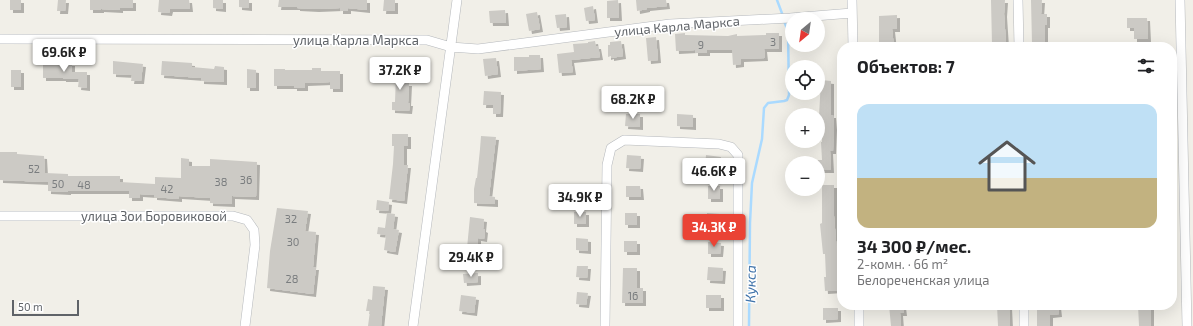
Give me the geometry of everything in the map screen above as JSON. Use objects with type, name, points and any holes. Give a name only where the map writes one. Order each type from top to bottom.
[{"type":"street","points":[[414,326],[457,0]]},
{"type":"street","points":[[852,0],[853,42]]},
{"type":"street","points":[[1018,0],[1019,42]]},
{"type":"street","points":[[1180,0],[1188,326]]},
{"type":"street","name":"улица Карла Маркса","points":[[0,38],[427,40],[451,47],[478,49],[670,24],[790,18],[852,13]]},
{"type":"street","points":[[605,326],[607,165],[612,148],[624,140],[719,144],[731,147],[738,155],[738,326]]},
{"type":"street","name":"улица Зои Боровиковой","points":[[0,216],[233,216],[247,220],[254,230],[255,245],[245,326]]},
{"type":"street","points":[[859,310],[859,326]]},
{"type":"street","points":[[1024,310],[1024,326]]},
{"type":"building","points":[[10,0],[21,0],[21,10],[10,10]]},
{"type":"building","points":[[58,0],[66,0],[65,11],[57,11]]},
{"type":"building","points":[[90,0],[133,0],[133,8],[120,8],[120,10],[90,10]]},
{"type":"building","points":[[159,0],[189,0],[190,9],[170,9],[169,13],[158,12]]},
{"type":"building","points":[[213,0],[223,0],[223,9],[213,8]]},
{"type":"building","points":[[239,0],[249,0],[249,8],[239,7]]},
{"type":"building","points":[[279,0],[367,0],[367,10],[348,8],[348,11],[340,11],[340,8],[316,9],[278,7]]},
{"type":"building","points":[[384,0],[395,0],[395,11],[383,11]]},
{"type":"building","points":[[618,0],[619,18],[607,18],[607,1]]},
{"type":"building","points":[[636,0],[666,0],[667,6],[647,8],[637,11]]},
{"type":"building","points":[[991,0],[1005,0],[1004,14],[1006,42],[992,42]]},
{"type":"building","points":[[1031,0],[1042,0],[1041,14],[1047,14],[1047,25],[1045,25],[1045,42],[1032,42]]},
{"type":"building","points":[[593,6],[595,20],[586,21],[584,8]]},
{"type":"building","points":[[505,10],[506,23],[490,23],[489,11]]},
{"type":"building","points":[[537,12],[540,29],[529,31],[526,14]]},
{"type":"building","points":[[566,14],[567,27],[557,28],[555,15]]},
{"type":"building","points":[[897,15],[897,29],[892,29],[893,42],[879,42],[879,16]]},
{"type":"building","points":[[1127,18],[1147,18],[1148,39],[1134,39],[1134,28],[1127,28]]},
{"type":"building","points":[[685,33],[685,35],[728,36],[737,34],[737,36],[779,33],[779,49],[764,49],[765,58],[741,59],[741,64],[733,65],[732,50],[707,50],[707,53],[695,53],[695,50],[676,51],[675,34]]},
{"type":"building","points":[[656,37],[658,60],[648,61],[646,38]]},
{"type":"building","points":[[595,41],[596,46],[598,46],[600,57],[571,60],[573,72],[559,73],[557,54],[574,52],[573,44]]},
{"type":"building","points":[[621,41],[623,56],[608,57],[608,45],[610,45],[610,42]]},
{"type":"building","points":[[529,55],[540,55],[541,69],[514,71],[514,57],[529,57]]},
{"type":"building","points":[[496,58],[498,74],[485,76],[483,59]]},
{"type":"building","points":[[113,61],[143,64],[141,81],[131,81],[132,75],[113,74]]},
{"type":"building","points":[[162,61],[192,63],[192,67],[214,69],[215,66],[224,67],[224,82],[201,81],[201,78],[161,75]]},
{"type":"building","points":[[43,62],[72,63],[72,72],[87,72],[87,88],[78,87],[79,79],[43,78]]},
{"type":"building","points":[[390,67],[403,67],[403,83],[409,83],[409,111],[392,110],[392,102],[395,102],[396,75],[389,75]]},
{"type":"building","points":[[312,68],[321,68],[321,71],[340,71],[340,89],[330,89],[330,82],[305,83],[305,88],[294,88],[294,86],[274,86],[274,69],[312,70]]},
{"type":"building","points":[[247,69],[256,70],[256,88],[247,88]]},
{"type":"building","points":[[11,70],[21,70],[21,87],[11,87]]},
{"type":"building","points":[[825,80],[831,81],[831,115],[833,115],[834,127],[833,151],[830,151],[831,170],[825,170],[825,156],[822,156],[821,148],[825,148],[825,108],[819,108],[820,100],[825,100]]},
{"type":"building","points":[[484,91],[501,92],[500,114],[493,114],[493,105],[483,105]]},
{"type":"building","points":[[626,114],[640,114],[640,127],[625,126]]},
{"type":"building","points":[[677,114],[693,115],[693,127],[677,126]]},
{"type":"building","points":[[392,134],[408,134],[408,146],[404,146],[404,165],[408,165],[404,201],[389,199],[394,146],[392,146]]},
{"type":"building","points":[[481,136],[496,137],[489,196],[495,197],[495,204],[474,203],[474,189],[477,178]]},
{"type":"building","points":[[0,152],[17,152],[17,154],[44,156],[45,173],[68,174],[68,176],[120,176],[120,182],[155,184],[155,177],[181,178],[181,158],[189,159],[189,166],[210,166],[210,159],[257,162],[256,197],[232,196],[232,204],[210,203],[210,198],[179,196],[179,199],[140,194],[140,198],[129,198],[129,191],[48,191],[48,182],[0,180]]},
{"type":"building","points":[[627,155],[641,156],[640,169],[626,168]]},
{"type":"building","points":[[706,155],[721,157],[720,169],[705,167]]},
{"type":"building","points":[[575,185],[587,185],[587,198],[575,198]]},
{"type":"building","points":[[825,185],[834,185],[837,290],[825,291],[825,254],[823,254],[820,224],[822,223],[822,196],[825,196]]},
{"type":"building","points":[[626,186],[640,186],[641,197],[626,197]]},
{"type":"building","points":[[708,186],[720,186],[720,199],[708,199]]},
{"type":"building","points":[[377,200],[389,202],[388,211],[376,210]]},
{"type":"building","points":[[277,208],[308,211],[305,231],[316,232],[313,267],[316,267],[313,294],[267,288],[270,251]]},
{"type":"building","points":[[574,212],[586,212],[586,224],[574,224]]},
{"type":"building","points":[[387,213],[395,214],[393,229],[399,230],[395,252],[384,250],[386,235],[377,234],[378,227],[385,228]]},
{"type":"building","points":[[625,213],[637,213],[637,225],[625,225]]},
{"type":"building","points":[[707,213],[720,214],[719,227],[706,226]]},
{"type":"building","points":[[470,217],[484,219],[484,239],[478,238],[478,260],[464,260],[464,248],[467,248]]},
{"type":"building","points":[[576,238],[588,239],[588,251],[576,250]]},
{"type":"building","points":[[624,241],[637,241],[637,252],[624,252]]},
{"type":"building","points":[[708,242],[721,243],[720,254],[708,254]]},
{"type":"building","points":[[577,266],[588,266],[587,278],[576,277]]},
{"type":"building","points":[[708,267],[723,268],[722,281],[707,280]]},
{"type":"building","points":[[623,268],[637,268],[637,288],[643,288],[643,303],[622,303]]},
{"type":"building","points":[[478,273],[478,282],[464,283],[463,274]]},
{"type":"building","points":[[373,286],[385,287],[381,326],[368,326],[370,311],[366,311],[368,299],[372,300]]},
{"type":"building","points":[[577,292],[588,293],[586,305],[576,304]]},
{"type":"building","points":[[461,295],[476,297],[474,313],[459,311]]},
{"type":"building","points":[[706,295],[721,295],[721,308],[706,308]]},
{"type":"building","points":[[823,308],[837,308],[838,319],[823,320]]},
{"type":"building","points":[[889,310],[904,310],[904,313],[900,313],[901,326],[891,326]]},
{"type":"building","points":[[997,310],[1009,310],[1010,326],[998,326]]},
{"type":"building","points":[[1037,310],[1059,310],[1059,314],[1050,315],[1050,326],[1037,326]]},
{"type":"building","points":[[1138,310],[1151,310],[1151,326],[1139,326]]},
{"type":"waterway","name":"Кукса","points":[[777,0],[783,16]]},
{"type":"waterway","name":"Кукса","points":[[749,326],[752,183],[762,139],[764,108],[768,103],[787,100],[789,95],[788,31],[784,21]]}]
